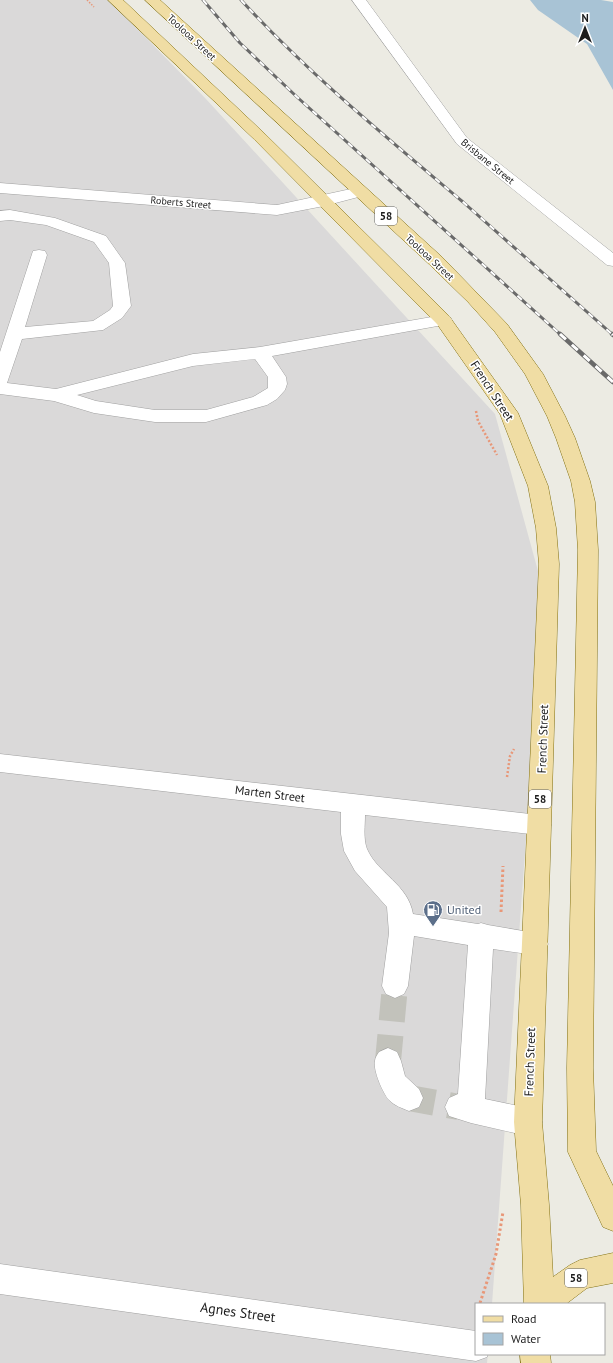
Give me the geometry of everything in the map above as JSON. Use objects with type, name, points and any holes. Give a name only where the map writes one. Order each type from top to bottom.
[{"type":"main road","name":"58","points":[[115,0],[260,137],[443,320]]},
{"type":"main road","name":"Toolooa Street","points":[[152,0],[436,261],[509,337],[545,393],[577,466],[585,502],[588,550],[580,1068],[582,1152],[613,1217]]},
{"type":"main road","name":"French Street","points":[[443,320],[509,413],[538,486],[546,528],[549,564],[528,1122],[539,1303]]},
{"type":"main road","name":"58","points":[[550,1303],[556,1293],[580,1275],[613,1268]]},
{"type":"street","name":"Brisbane Street","points":[[360,0],[462,142],[613,261]]},
{"type":"street","name":"Roberts Street","points":[[0,188],[277,210],[360,192]]},
{"type":"street","points":[[0,216],[10,215],[49,221],[100,239],[117,263],[122,306],[116,314],[97,326],[44,330],[16,334]]},
{"type":"street","points":[[0,380],[16,334],[40,255]]},
{"type":"street","points":[[56,395],[193,360],[260,354],[443,320]]},
{"type":"street","points":[[0,388],[56,395],[94,407],[155,416],[206,416],[260,401],[271,395],[276,390],[278,384],[277,377],[260,354]]},
{"type":"street","name":"Marten Street","points":[[0,763],[539,825]]},
{"type":"street","points":[[353,804],[356,851],[364,863],[398,902],[401,910],[402,923],[395,986]]},
{"type":"street","points":[[402,923],[482,934],[535,944]]},
{"type":"street","points":[[482,934],[465,1108],[528,1122]]},
{"type":"street","points":[[388,1061],[391,1080],[400,1093],[409,1098]]},
{"type":"street","name":"Agnes Street","points":[[0,1279],[475,1346]]},
{"type":"path","points":[[475,405],[478,420],[499,459]]},
{"type":"path","points":[[507,777],[510,756],[516,744]]},
{"type":"shaded area","points":[[0,0],[109,0],[206,99],[495,414],[544,593],[492,1303],[475,1303],[475,1355],[488,1355],[487,1363],[0,1363]]},
{"type":"water","points":[[530,0],[601,0],[613,2],[613,90],[587,44],[538,10]]},
{"type":"tunnel","points":[[388,1061],[395,986]]},
{"type":"tunnel","points":[[409,1098],[459,1107]]},
{"type":"railway","points":[[203,0],[240,43],[297,97],[561,335]]},
{"type":"railway","points":[[241,0],[321,79],[613,335],[612,334]]},
{"type":"railway","points":[[560,334],[613,382]]},
{"type":"place","name":"United","points":[[433,927]]}]
